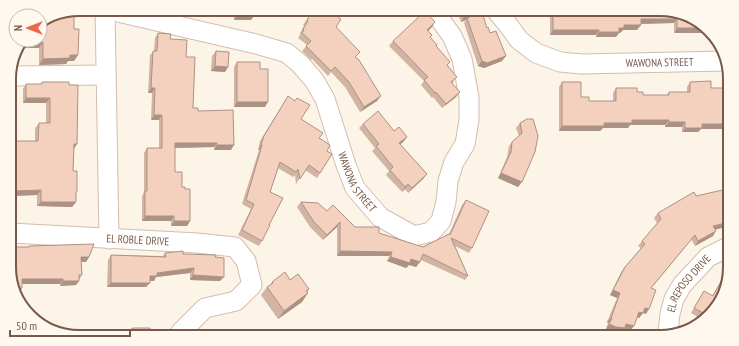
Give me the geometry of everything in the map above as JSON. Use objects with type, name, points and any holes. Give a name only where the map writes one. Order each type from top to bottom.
[{"type":"street","name":"EL ROBLE DRIVE","points":[[105,16],[109,239],[197,243],[235,247],[246,261],[252,285],[236,301],[205,308],[183,330]]},
{"type":"street","name":"WAWONA STREET","points":[[135,16],[256,44],[287,53],[300,64],[314,80],[325,99],[355,188],[380,217],[414,236],[431,232],[441,221],[446,202],[448,181],[454,162],[465,144],[469,120],[469,97],[462,59],[452,36],[441,21],[440,16]]},
{"type":"street","name":"WAWONA STREET","points":[[501,16],[518,40],[536,53],[560,62],[582,64],[720,61]]},
{"type":"street","points":[[16,76],[106,75]]},
{"type":"street","points":[[16,233],[109,239]]},
{"type":"street","name":"EL REPOSO DRIVE","points":[[669,329],[670,314],[674,299],[682,285],[708,257],[723,250]]},
{"type":"building","points":[[310,16],[336,16],[341,19],[336,27],[360,52],[355,57],[359,60],[381,96],[364,107],[349,82],[335,67],[331,71],[306,46],[311,41],[302,33],[308,21],[307,20]]},
{"type":"building","points":[[420,16],[430,16],[435,22],[427,30],[432,35],[430,37],[437,45],[436,46],[450,62],[447,65],[457,77],[451,82],[460,92],[446,104],[424,80],[428,77],[393,41]]},
{"type":"building","points":[[472,16],[483,16],[490,33],[496,31],[506,56],[487,63],[482,61],[467,18]]},
{"type":"building","points":[[553,16],[672,17],[692,24],[697,28],[677,28],[677,19],[641,19],[641,25],[624,25],[624,28],[619,28],[619,32],[599,32],[599,30],[553,30]]},
{"type":"building","points":[[74,17],[74,29],[79,29],[78,55],[70,55],[70,58],[43,59],[43,48],[48,48],[48,24],[59,19]]},
{"type":"building","points":[[158,33],[171,34],[170,39],[187,40],[186,57],[195,57],[193,108],[198,108],[198,111],[233,110],[234,145],[217,145],[217,143],[175,143],[175,172],[182,172],[182,187],[185,187],[185,189],[190,189],[190,221],[174,221],[174,216],[145,216],[145,191],[147,191],[147,148],[162,148],[162,115],[154,115],[155,88],[151,88],[153,51],[157,51]]},
{"type":"building","points":[[216,51],[229,52],[228,67],[215,66]]},
{"type":"building","points":[[237,62],[260,62],[260,69],[268,69],[268,102],[237,102]]},
{"type":"building","points":[[711,81],[711,88],[723,88],[723,124],[702,124],[702,128],[685,128],[685,122],[669,122],[669,120],[632,120],[632,123],[604,123],[604,126],[562,126],[562,82],[581,82],[581,97],[589,97],[589,101],[616,101],[616,88],[637,88],[637,92],[643,92],[643,95],[669,95],[669,92],[690,92],[690,82]]},
{"type":"building","points":[[42,82],[69,82],[69,85],[78,85],[77,144],[74,144],[73,171],[77,171],[76,202],[41,202],[41,190],[16,191],[16,141],[38,141],[39,123],[50,123],[50,98],[26,98],[26,84],[42,84]]},
{"type":"building","points":[[288,96],[295,101],[297,98],[310,105],[301,119],[323,133],[319,138],[330,145],[327,151],[332,154],[320,173],[309,165],[300,179],[298,169],[296,172],[280,162],[270,192],[283,198],[262,241],[242,230],[254,204],[246,200],[264,136]]},
{"type":"building","points":[[378,111],[394,131],[399,127],[407,137],[399,143],[427,174],[412,188],[408,184],[405,187],[390,170],[393,167],[376,146],[379,144],[363,124]]},
{"type":"building","points":[[527,119],[533,119],[538,136],[535,152],[522,182],[501,173],[511,152],[512,142],[522,133],[520,123]]},
{"type":"building","points":[[723,190],[723,224],[713,226],[716,231],[698,241],[695,235],[651,288],[656,290],[649,309],[645,308],[643,313],[639,312],[634,326],[626,324],[625,328],[616,327],[609,324],[620,293],[613,290],[625,267],[645,244],[642,241],[661,219],[658,213],[694,192],[696,196]]},
{"type":"building","points":[[466,200],[489,211],[472,248],[451,238],[468,276],[423,254],[420,262],[411,259],[410,263],[391,257],[392,252],[340,251],[340,222],[327,235],[314,222],[301,202],[318,203],[327,211],[333,205],[355,227],[379,227],[379,233],[423,247],[449,234],[450,235]]},
{"type":"building","points":[[94,244],[89,257],[81,257],[82,275],[79,275],[79,281],[63,281],[63,279],[22,279],[22,288],[20,288],[16,267],[16,247]]},
{"type":"building","points":[[183,251],[183,254],[216,255],[215,257],[224,258],[224,277],[193,275],[194,268],[157,273],[157,276],[150,276],[150,283],[111,283],[111,255],[166,257],[165,253]]},
{"type":"building","points":[[285,272],[290,280],[298,274],[309,289],[306,291],[308,293],[284,311],[267,287]]},
{"type":"building","points":[[721,281],[715,299],[705,312],[703,313],[694,308],[704,291],[713,296]]},
{"type":"building","points":[[133,328],[150,328],[150,330],[129,330]]}]
